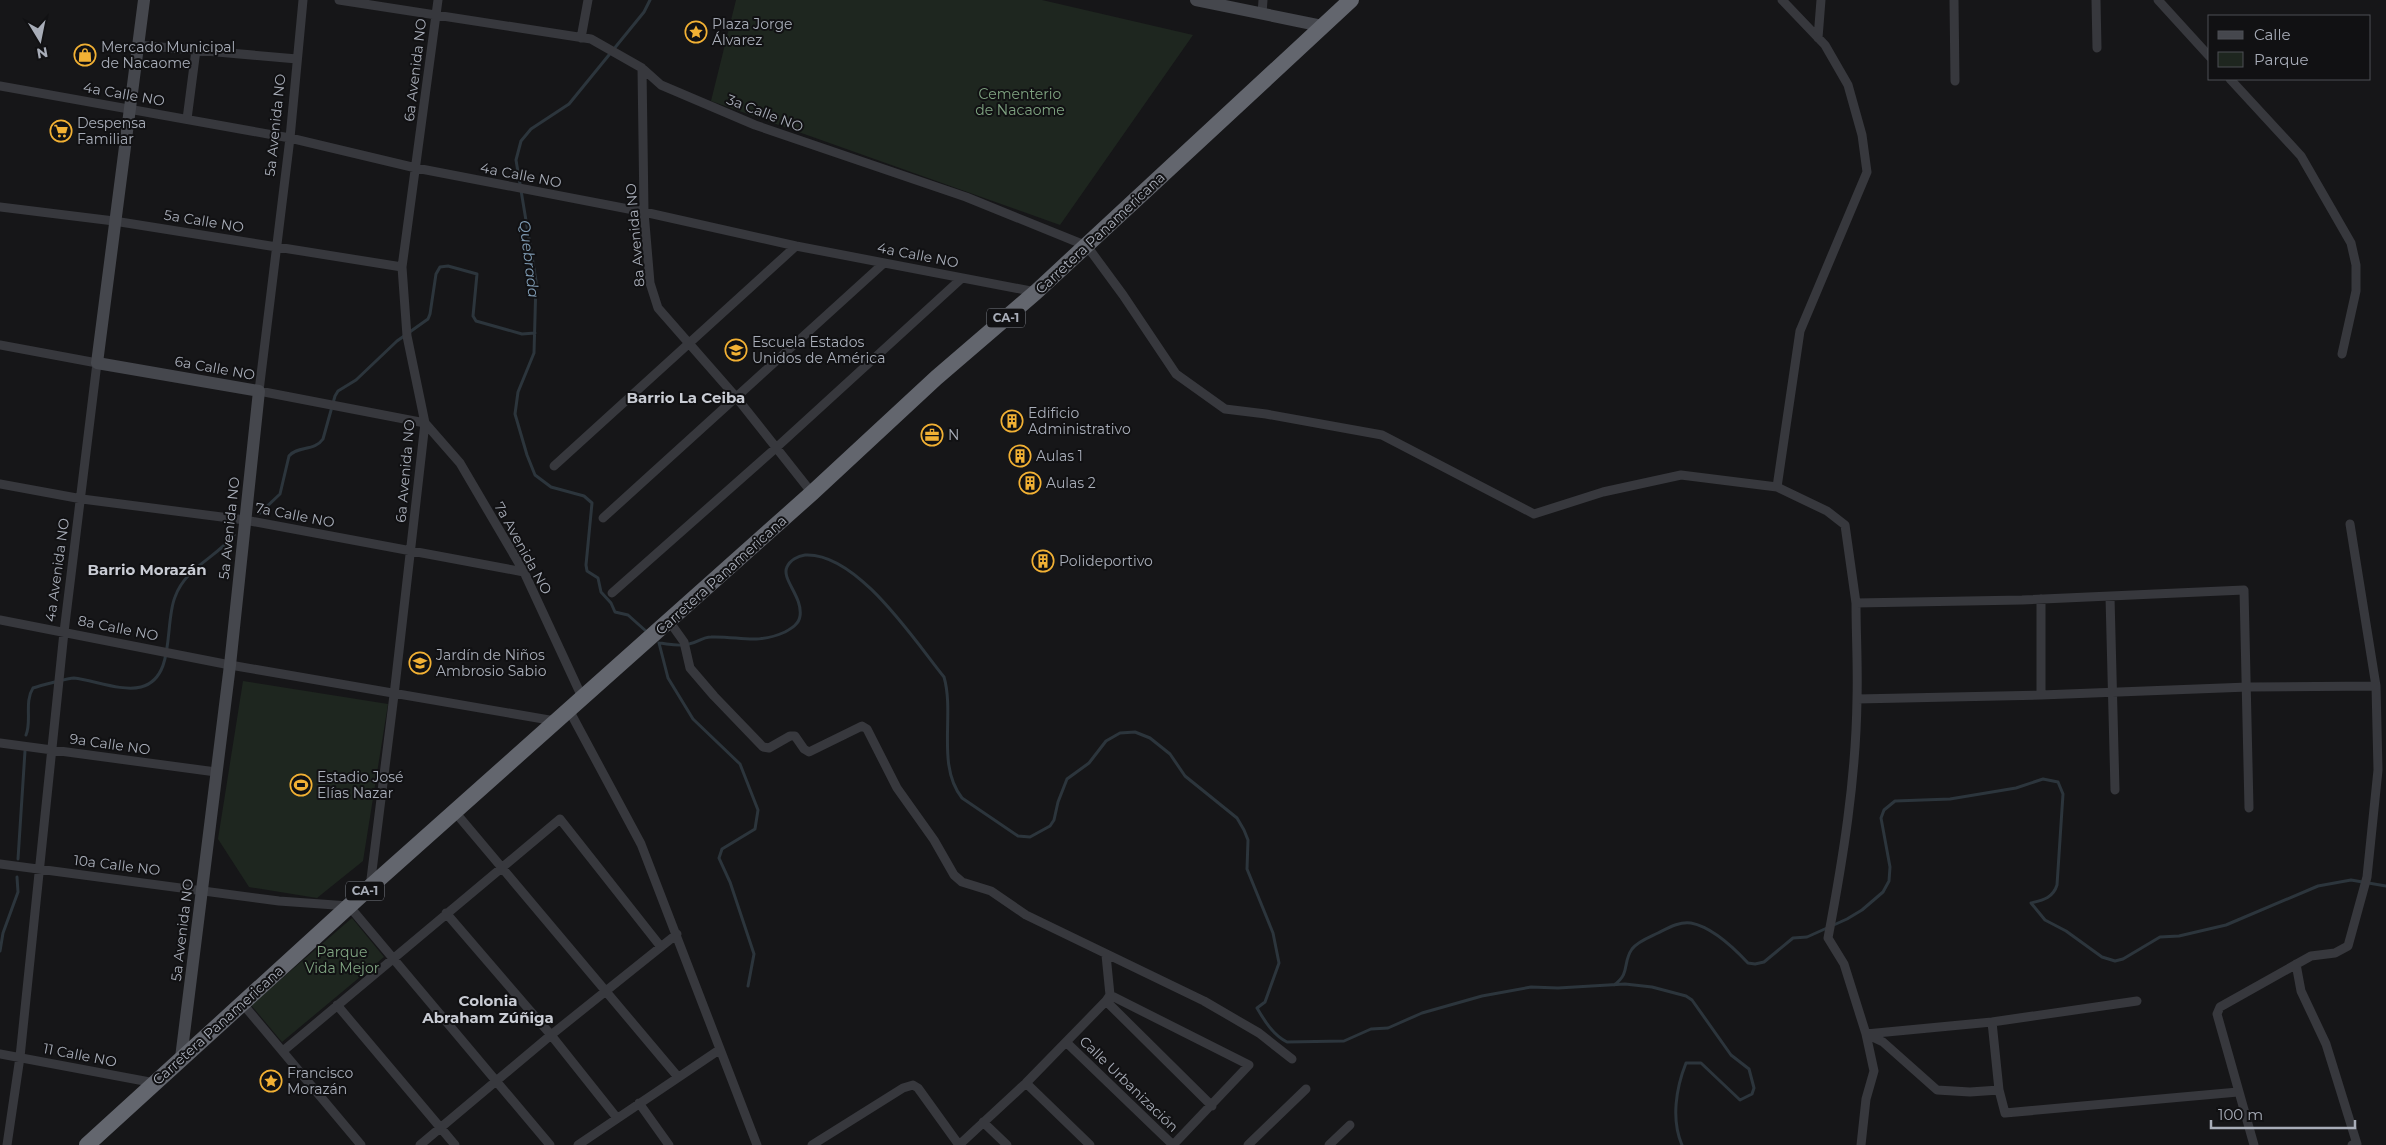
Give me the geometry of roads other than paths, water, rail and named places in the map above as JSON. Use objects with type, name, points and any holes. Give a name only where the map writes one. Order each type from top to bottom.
[{"type":"highway","name":"Carretera Panamericana","points":[[87,1145],[370,887],[569,710],[582,696],[812,494],[936,378],[1087,246],[1351,0]]},
{"type":"street","name":"4a Avenida NO","points":[[7,1145],[20,1057],[64,632],[82,498],[114,221],[144,0]]},
{"type":"street","name":"5a Avenida NO","points":[[181,1058],[230,665],[258,391],[290,138],[303,0]]},
{"type":"street","name":"3a Calle NO","points":[[339,0],[591,39],[642,68],[661,86],[755,125],[966,197],[1087,246]]},
{"type":"street","name":"6a Avenida NO","points":[[370,887],[425,422],[407,336],[402,267],[438,0]]},
{"type":"street","points":[[581,38],[588,0]]},
{"type":"street","points":[[1196,0],[1322,26]]},
{"type":"street","points":[[1262,14],[1263,0]]},
{"type":"street","points":[[1778,487],[1800,332],[1867,172],[1862,135],[1848,85],[1825,45],[1782,0]]},
{"type":"street","points":[[1818,38],[1821,0]]},
{"type":"street","points":[[1954,0],[1955,81]]},
{"type":"street","points":[[2096,0],[2097,48]]},
{"type":"street","points":[[2158,0],[2208,54]]},
{"type":"street","points":[[138,45],[297,59]]},
{"type":"street","points":[[187,119],[196,50]]},
{"type":"street","name":"8a Avenida NO","points":[[642,68],[644,212],[650,282],[658,308],[736,397],[812,494]]},
{"type":"street","points":[[2231,80],[2301,156],[2351,243],[2356,265],[2356,291],[2342,354]]},
{"type":"street","name":"4a Calle NO","points":[[0,86],[290,138],[416,168],[644,212],[796,246],[1036,292]]},
{"type":"street","name":"5a Calle NO","points":[[0,207],[114,221],[402,267]]},
{"type":"street","points":[[554,466],[796,246]]},
{"type":"street","points":[[1087,246],[1124,295],[1176,374],[1225,409],[1266,414],[1382,436],[1534,514],[1603,492],[1681,475],[1778,487],[1828,511],[1845,525],[1856,603],[1857,699],[1850,797],[1841,872],[1828,938],[1844,964],[1866,1034],[1874,1071],[1866,1099],[1861,1145]]},
{"type":"street","points":[[604,518],[884,263]]},
{"type":"street","points":[[612,593],[777,447],[962,278]]},
{"type":"street","name":"6a Calle NO","points":[[0,345],[425,422]]},
{"type":"street","name":"7a Avenida NO","points":[[425,422],[460,463],[524,572],[582,696]]},
{"type":"street","name":"7a Calle NO","points":[[0,484],[82,498],[244,520],[524,572]]},
{"type":"street","points":[[2254,1145],[2217,1014],[2220,1007],[2311,956],[2335,953],[2348,946],[2367,877],[2382,770],[2376,686],[2350,524]]},
{"type":"street","points":[[1856,603],[2110,597],[2244,590],[2248,687],[2249,808]]},
{"type":"street","points":[[2110,597],[2114,790]]},
{"type":"street","points":[[2041,599],[2041,695]]},
{"type":"street","name":"8a Calle NO","points":[[0,620],[394,695],[555,721]]},
{"type":"street","points":[[657,631],[684,642],[690,668],[763,747],[769,748],[790,736],[795,736],[804,750],[810,752],[862,726],[867,729],[897,788],[934,840],[954,875],[962,882],[991,891],[1026,915],[1204,1001],[1259,1033],[1292,1059]]},
{"type":"street","points":[[1857,699],[2041,695],[2248,687],[2376,686]]},
{"type":"street","points":[[569,710],[629,819],[677,934],[719,1050],[757,1145]]},
{"type":"street","name":"9a Calle NO","points":[[0,743],[216,772]]},
{"type":"street","points":[[455,812],[678,1077]]},
{"type":"street","points":[[283,1050],[560,819],[661,946]]},
{"type":"street","name":"10a Calle NO","points":[[0,864],[278,901],[349,906]]},
{"type":"street","points":[[349,906],[550,1145]]},
{"type":"street","points":[[446,914],[551,1035],[617,1118]]},
{"type":"street","points":[[420,1145],[551,1035],[677,934]]},
{"type":"street","points":[[1106,955],[1108,998],[1212,1106]]},
{"type":"street","points":[[2296,964],[2302,991],[2326,1044],[2357,1144],[2352,1145]]},
{"type":"street","points":[[812,1145],[910,1085],[918,1088],[959,1145],[1026,1083],[1108,998]]},
{"type":"street","points":[[1108,998],[1249,1065],[1173,1145]]},
{"type":"street","points":[[1866,1034],[1992,1022],[2137,1002]]},
{"type":"street","points":[[242,1003],[361,1145]]},
{"type":"street","points":[[337,1005],[455,1145]]},
{"type":"street","points":[[1992,1022],[1999,1090],[2005,1113],[2238,1092]]},
{"type":"street","points":[[1866,1034],[1883,1042],[1937,1090],[1970,1092],[1999,1090]]},
{"type":"street","name":"Calle Urbanización","points":[[1066,1042],[1173,1145]]},
{"type":"street","points":[[578,1145],[589,1142],[617,1118],[719,1050]]},
{"type":"street","name":"11 Calle NO","points":[[0,1054],[155,1082]]},
{"type":"street","points":[[1026,1083],[1090,1145]]},
{"type":"street","points":[[1248,1145],[1306,1089]]},
{"type":"street","points":[[639,1103],[669,1145]]},
{"type":"street","points":[[983,1122],[1007,1145]]},
{"type":"street","points":[[1329,1145],[1350,1125]]},
{"type":"waterway","name":"Quebrada","points":[[647,632],[628,615],[615,612],[611,603],[601,592],[598,578],[587,571],[592,503],[584,496],[551,487],[535,475],[515,414],[518,392],[534,353],[536,281],[516,160],[521,141],[531,129],[569,104],[644,12],[650,0]]},
{"type":"waterway","points":[[260,513],[280,494],[289,456],[292,453],[320,443],[323,439],[338,391],[356,380],[397,341],[428,319],[436,274],[440,267],[448,266],[477,274],[473,316],[476,321],[522,334],[535,333]]},
{"type":"waterway","points":[[26,735],[28,730],[28,705],[33,688],[74,678],[125,688],[141,687],[152,682],[160,673],[164,662],[172,608],[180,587],[194,570],[234,535]]},
{"type":"waterway","points":[[659,643],[686,645],[711,637],[756,639],[775,636],[785,632],[797,624],[800,616],[798,602],[787,577],[788,565],[797,557],[805,555],[825,558],[844,568],[883,601],[901,621],[944,677],[948,707],[948,755],[954,785],[962,798],[1018,836],[1030,837],[1050,826],[1054,820],[1058,802],[1067,779],[1089,763],[1106,741],[1120,733],[1135,732],[1150,738],[1170,754],[1185,776],[1237,818],[1248,840],[1247,869],[1273,933],[1279,963],[1265,1002],[1257,1008],[1269,1027],[1282,1039],[1287,1042],[1344,1041],[1371,1029],[1388,1028],[1422,1013],[1482,996],[1531,987],[1558,988],[1625,984],[1652,987],[1686,996],[1692,1000],[1731,1055],[1749,1069],[1754,1088],[1752,1094],[1740,1100],[1701,1063],[1686,1063],[1677,1093],[1676,1104],[1677,1125],[1682,1145]]},
{"type":"waterway","points":[[659,643],[668,678],[693,719],[740,764],[758,810],[755,829],[722,849],[719,858],[730,882],[754,954],[748,986]]},
{"type":"waterway","points":[[18,859],[25,751]]},
{"type":"waterway","points":[[1614,985],[1623,976],[1629,954],[1637,944],[1678,924],[1691,923],[1715,933],[1748,963],[1755,964],[1764,962],[1793,938],[1807,937],[1862,910],[1883,892],[1889,881],[1890,867],[1881,818],[1884,810],[1895,801],[1950,799],[2016,788],[2043,779],[2058,782],[2063,794],[2057,885],[2050,896],[2031,903],[2045,920],[2066,931],[2102,957],[2115,961],[2123,959],[2160,937],[2179,936],[2226,925],[2318,886],[2351,880],[2386,886]]},
{"type":"waterway","points":[[0,951],[3,933],[18,892],[17,877]]},
{"type":"place","name":"Plaza Jorge Álvarez","points":[[696,32]]},
{"type":"place","name":"Mercado Municipal de Nacaome","points":[[85,55]]},
{"type":"place","name":"Despensa Familiar","points":[[61,131]]},
{"type":"place","name":"Escuela Estados Unidos de América","points":[[736,350]]},
{"type":"place","name":"Edificio Administrativo","points":[[1012,421]]},
{"type":"place","name":"N","points":[[932,435]]},
{"type":"place","name":"Aulas 1","points":[[1020,456]]},
{"type":"place","name":"Aulas 2","points":[[1030,483]]},
{"type":"place","name":"Polideportivo","points":[[1043,561]]},
{"type":"place","name":"Jardín de Niños Ambrosio Sabio","points":[[420,663]]},
{"type":"place","name":"Estadio José Elías Nazar","points":[[301,785]]},
{"type":"place","name":"Francisco Morazán","points":[[271,1081]]},
{"type":"district","name":"Barrio La Ceiba","points":[[686,398]]},
{"type":"district","name":"Barrio Morazán","points":[[147,570]]},
{"type":"district","name":"Colonia Abraham Zúñiga","points":[[488,1010]]},
{"type":"park label","name":"Cementerio de Nacaome","points":[[1020,102]]},
{"type":"park label","name":"Parque Vida Mejor","points":[[342,960]]}]
